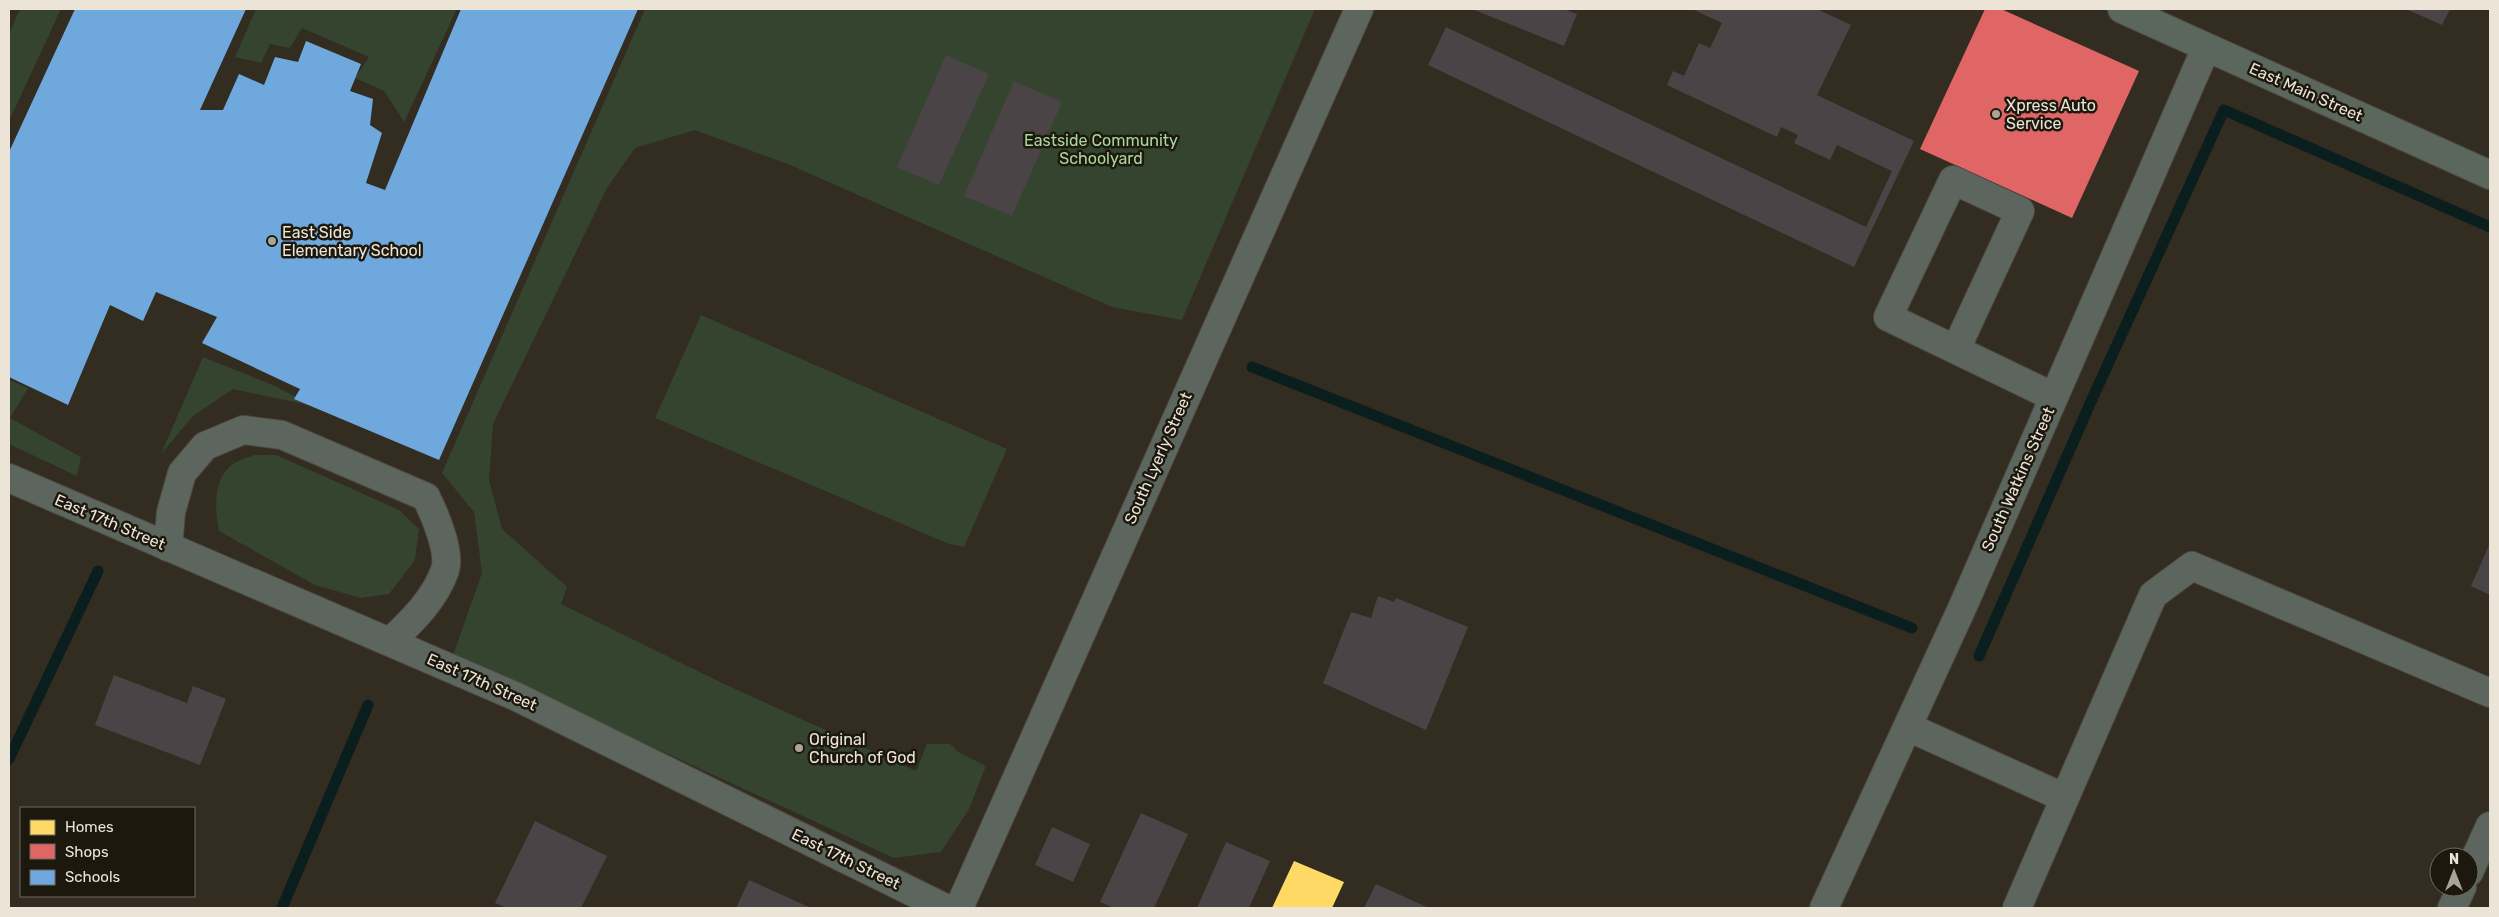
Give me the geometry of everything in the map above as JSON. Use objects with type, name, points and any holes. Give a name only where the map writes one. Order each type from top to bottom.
[{"type":"main road","name":"East Main Street","points":[[2122,9],[2490,174]]},
{"type":"street","name":"South Lyerly Street","points":[[959,908],[1359,9]]},
{"type":"street","name":"South Watkins Street","points":[[1824,908],[1908,726],[2206,48]]},
{"type":"street","points":[[1956,349],[2020,211],[1953,180],[1888,317],[2054,397]]},
{"type":"street","points":[[168,546],[171,512],[182,473],[205,446],[243,430],[282,436],[336,457],[426,497],[442,531],[446,568],[423,610],[390,642]]},
{"type":"street","name":"East 17th Street","points":[[9,478],[517,697],[945,908]]},
{"type":"street","points":[[2016,908],[2153,595],[2192,566],[2490,693]]},
{"type":"street","points":[[1908,726],[2065,798]]},
{"type":"street","points":[[2479,850],[2490,826]]},
{"type":"green space","points":[[20,9],[61,9],[9,121],[9,34]]},
{"type":"green space","points":[[256,9],[457,9],[404,122],[384,91],[355,78],[369,57],[302,28],[290,48],[270,44],[261,63],[235,57]]},
{"type":"green space","name":"Eastside Community Schoolyard","points":[[645,9],[1315,9],[1182,320],[1112,307],[790,165],[695,130],[635,148],[607,188],[493,424],[489,480],[502,529],[567,587],[561,604],[722,683],[916,771],[927,744],[950,744],[958,752],[986,766],[969,809],[941,852],[894,858],[453,655],[482,573],[474,512],[442,473]]},
{"type":"green space","points":[[701,315],[1007,449],[964,547],[949,544],[655,418]]},
{"type":"green space","points":[[203,357],[275,386],[313,406],[233,389],[193,416],[161,454]]},
{"type":"green space","points":[[9,380],[28,388],[10,418],[81,457],[77,476],[9,444]]},
{"type":"green space","points":[[254,455],[276,455],[319,474],[399,510],[419,529],[415,560],[389,594],[361,598],[315,585],[219,531],[216,506],[220,481],[229,467],[238,461]]},
{"type":"building: Homes","points":[[1294,861],[1344,882],[1332,908],[1272,908]]},
{"type":"building: Shops","points":[[1985,9],[2001,9],[2139,71],[2072,218],[1920,149]]},
{"type":"building: Schools","name":"East Side Elementary School","points":[[75,9],[246,9],[200,110],[223,110],[239,74],[264,85],[275,57],[298,62],[306,41],[361,64],[350,91],[373,99],[370,125],[382,133],[366,183],[385,190],[461,9],[638,9],[439,460],[294,399],[300,389],[202,343],[217,317],[156,292],[143,321],[110,305],[68,405],[9,377],[9,152]]},
{"type":"building: Other","points":[[1472,9],[1563,9],[1577,14],[1564,46]]},
{"type":"building: Other","points":[[1692,9],[1817,9],[1851,25],[1817,95],[1914,141],[1854,267],[1428,65],[1446,27],[1866,227],[1892,171],[1837,145],[1830,160],[1794,143],[1798,135],[1781,127],[1777,137],[1667,85],[1673,71],[1684,76],[1699,43],[1710,48],[1722,23]]},
{"type":"building: Other","points":[[2409,9],[2450,9],[2442,25]]},
{"type":"building: Other","points":[[946,55],[989,74],[939,185],[897,167]]},
{"type":"building: Other","points":[[1014,81],[1062,102],[1012,216],[964,196]]},
{"type":"building: Other","points":[[2490,543],[2490,595],[2471,586]]},
{"type":"building: Other","points":[[1378,596],[1394,602],[1396,598],[1468,627],[1426,730],[1323,683],[1351,612],[1371,618]]},
{"type":"building: Other","points":[[114,675],[187,703],[193,686],[226,699],[200,765],[95,725]]},
{"type":"building: Other","points":[[1141,813],[1188,834],[1154,908],[1114,908],[1100,902]]},
{"type":"building: Other","points":[[535,821],[607,856],[581,908],[507,908],[495,903]]},
{"type":"building: Other","points":[[1052,827],[1090,844],[1073,882],[1035,865]]},
{"type":"building: Other","points":[[1226,842],[1270,861],[1249,908],[1197,908]]},
{"type":"building: Other","points":[[749,880],[811,908],[736,908]]},
{"type":"building: Other","points":[[1376,884],[1429,908],[1364,908]]},
{"type":"waterway","points":[[1979,656],[2093,397],[2224,110],[2490,227]]},
{"type":"waterway","points":[[1252,367],[1912,628]]},
{"type":"waterway","points":[[9,759],[98,571]]},
{"type":"waterway","points":[[282,908],[368,705]]},
{"type":"place","name":"Xpress Auto Service","points":[[1996,114]]},
{"type":"place","name":"East Side Elementary School","points":[[272,241]]},
{"type":"place","name":"Original Church of God","points":[[799,748]]}]
